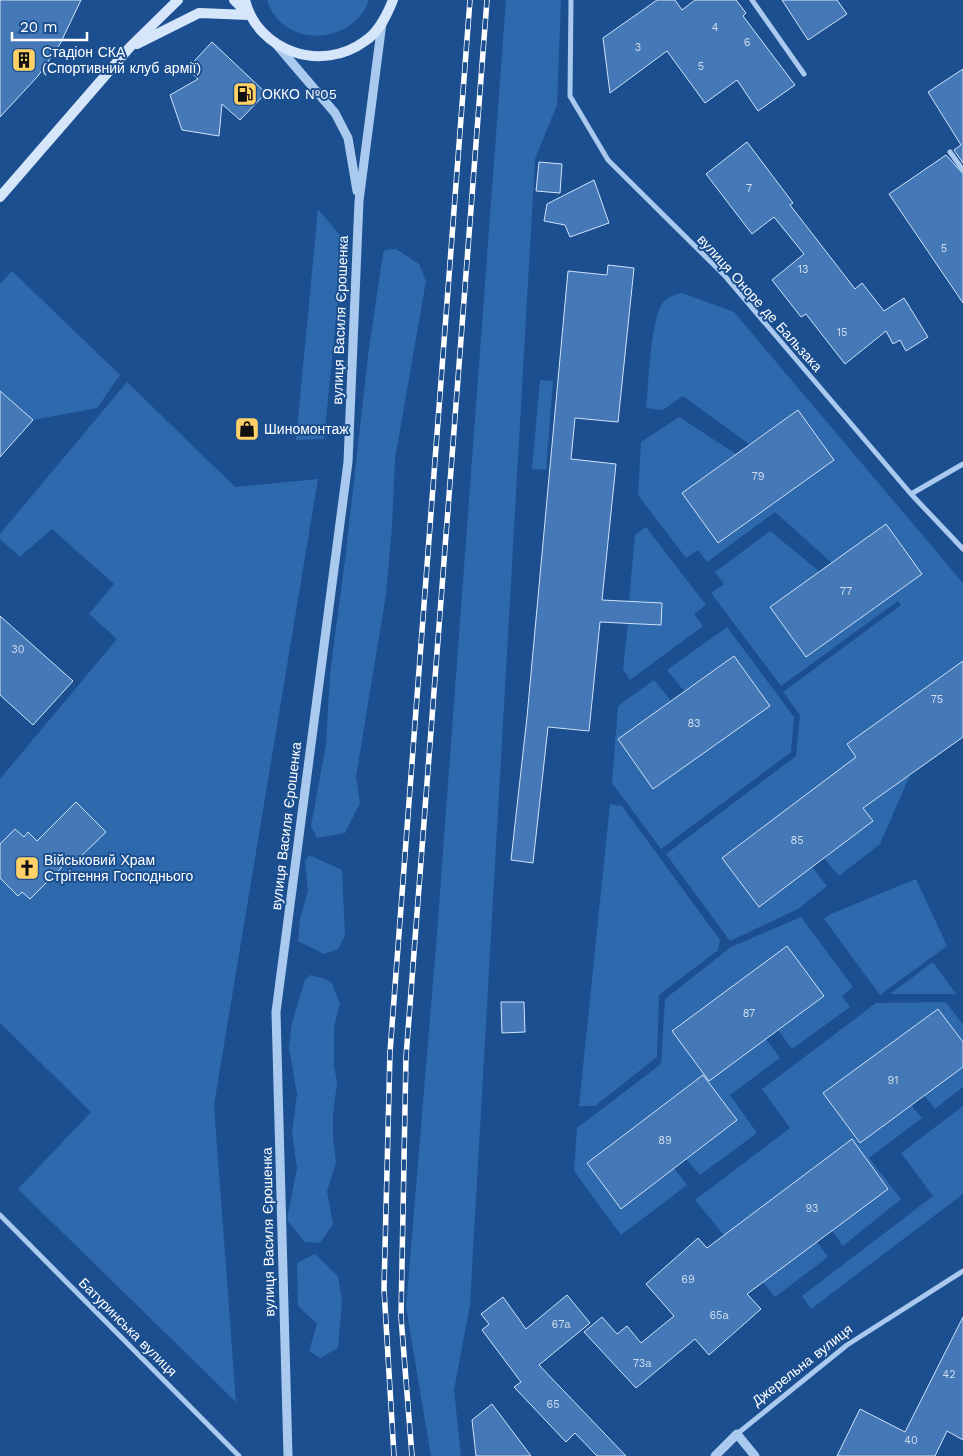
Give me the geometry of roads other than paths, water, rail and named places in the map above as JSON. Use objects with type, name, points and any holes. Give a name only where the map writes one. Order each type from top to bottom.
[{"type":"main road","points":[[0,198],[130,47],[178,0]]},
{"type":"main road","points":[[234,0],[249,15]]},
{"type":"main road","name":"вулиця Василя Єрошенка","points":[[244,0],[249,15],[263,34],[276,44],[298,55],[322,57],[345,53],[366,41],[382,23],[392,0]]},
{"type":"main road","points":[[130,47],[199,13],[249,15]]},
{"type":"street","name":"вулиця Оноре де Бальзака","points":[[572,0],[570,96],[608,160],[724,275],[911,494],[963,549]]},
{"type":"street","points":[[752,0],[804,74]]},
{"type":"street","name":"вулиця Василя Єрошенка","points":[[288,1456],[276,1012],[348,462],[359,201],[382,23]]},
{"type":"street","name":"вулиця Василя Єрошенка","points":[[276,44],[335,113],[348,138],[359,201]]},
{"type":"street","points":[[950,152],[963,170]]},
{"type":"street","points":[[911,494],[963,464]]},
{"type":"street","name":"Батуринська вулиця","points":[[0,1215],[238,1456]]},
{"type":"street","name":"Джерельна вулиця","points":[[715,1456],[738,1434],[847,1345],[963,1271]]},
{"type":"street","points":[[738,1434],[755,1456]]},
{"type":"railway","points":[[394,1456],[384,1289],[390,1052],[470,0]]},
{"type":"railway","points":[[412,1456],[401,1317],[406,1057],[487,0]]},
{"type":"place","name":"Стадіон СКА (Спортивний клуб армії)","points":[[24,60]]},
{"type":"place","name":"ОККО №05","points":[[245,94]]},
{"type":"place","name":"Шиномонтаж","points":[[247,429]]},
{"type":"place","name":"Військовий Храм Стрітення Господнього","points":[[27,868]]}]
